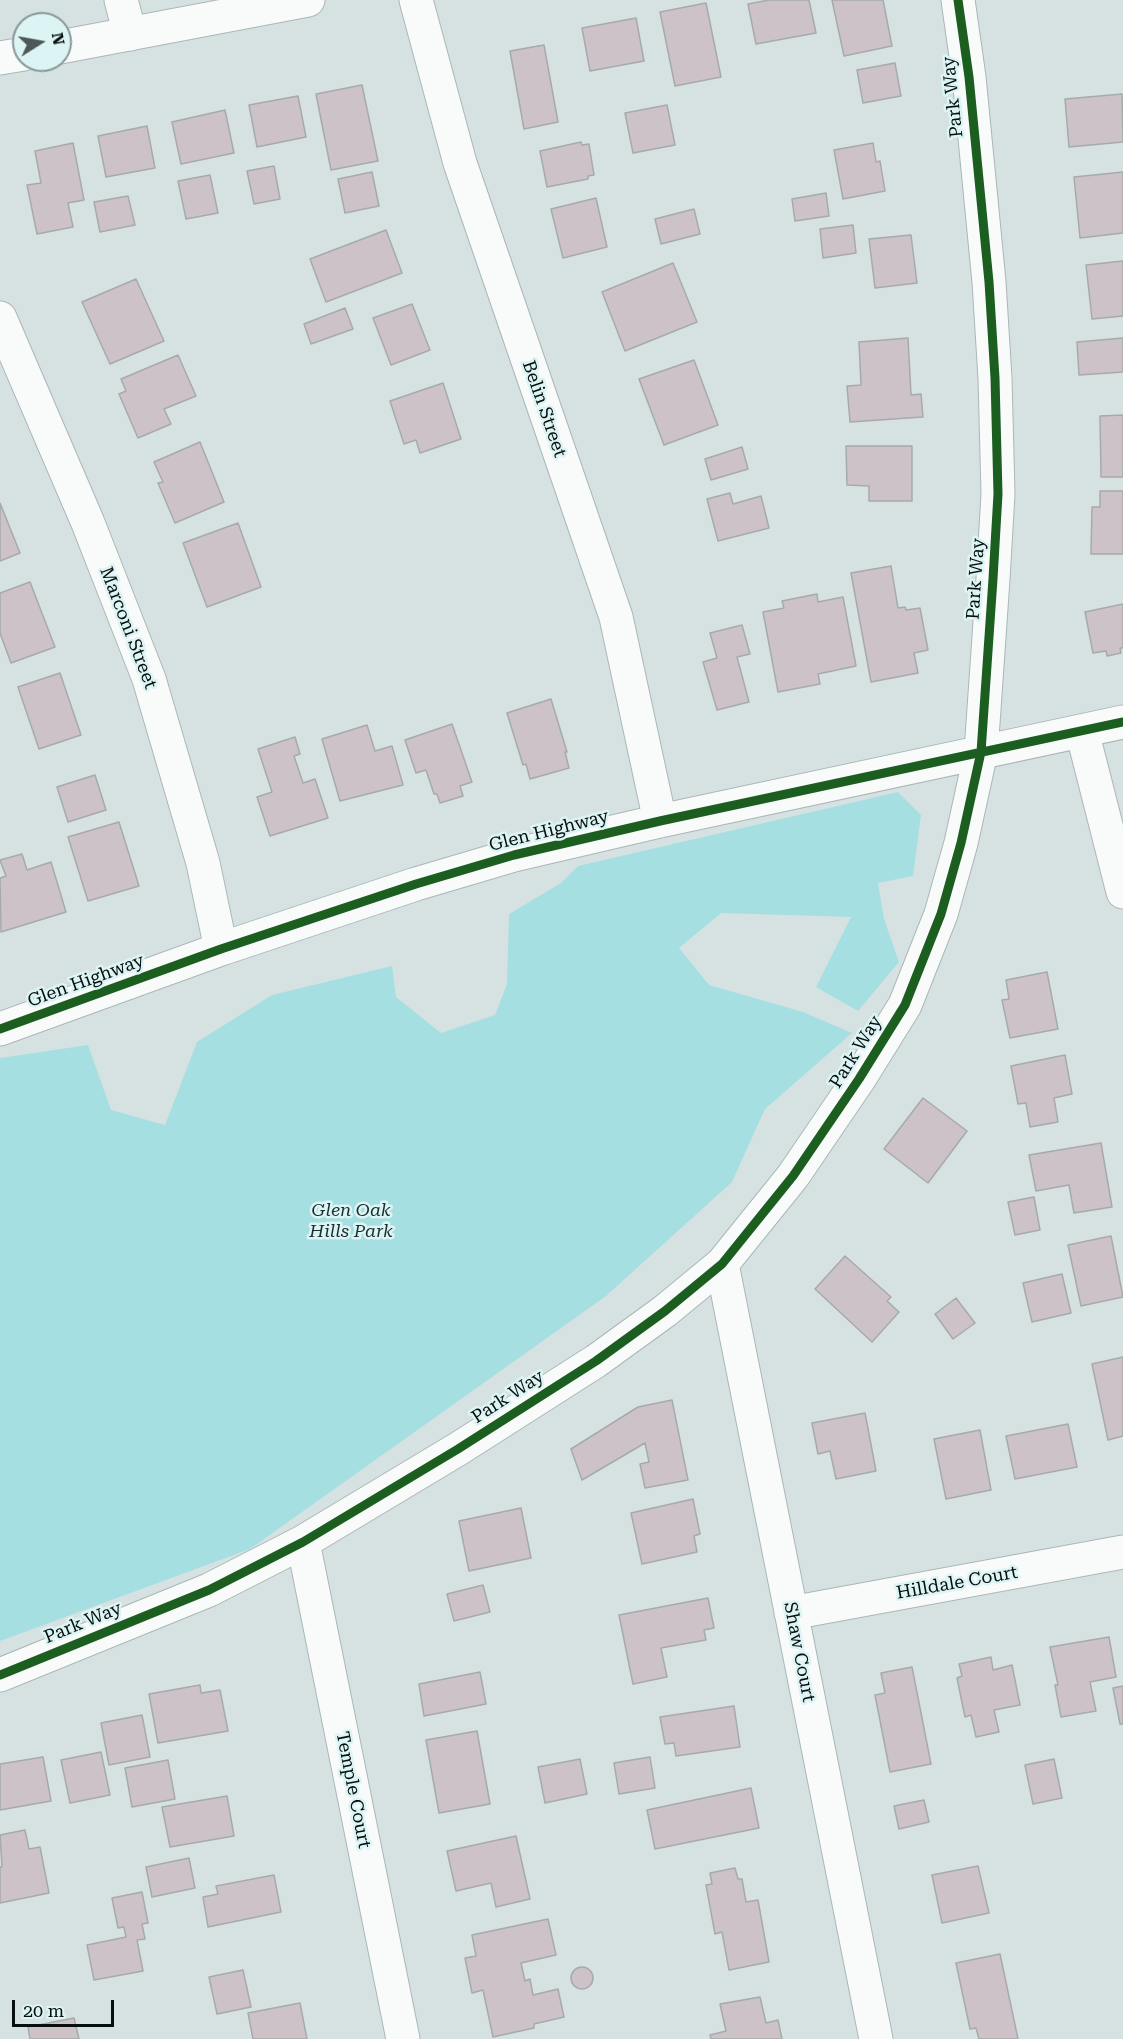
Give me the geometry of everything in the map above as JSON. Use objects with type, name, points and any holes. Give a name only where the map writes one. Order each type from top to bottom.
[{"type":"street","points":[[121,0],[130,34]]},
{"type":"street","points":[[72,45],[308,0]]},
{"type":"street","name":"Belin Street","points":[[416,0],[460,163],[616,618],[660,821]]},
{"type":"street","name":"Park Way","points":[[0,1675],[209,1590],[303,1542],[458,1449],[596,1360],[665,1311],[722,1264],[793,1176],[860,1079],[905,1005],[941,914],[961,843],[981,752],[998,494],[995,378],[989,282],[969,77],[958,0]]},
{"type":"street","name":"Marconi Street","points":[[0,318],[88,523],[149,680],[203,862],[221,949]]},
{"type":"street","name":"Glen Highway","points":[[0,1029],[221,949],[416,884],[514,855],[660,821],[1123,722]]},
{"type":"street","points":[[1082,731],[1123,892]]},
{"type":"street","name":"Shaw Court","points":[[722,1264],[876,2039]]},
{"type":"street","name":"Temple Court","points":[[303,1542],[403,2039]]},
{"type":"street","name":"Hilldale Court","points":[[791,1613],[1123,1552]]},
{"type":"green space","name":"Glen Oak Hills Park","points":[[898,792],[921,815],[913,876],[878,883],[884,919],[899,962],[858,1011],[816,987],[851,917],[721,913],[679,948],[709,985],[803,1012],[852,1033],[765,1109],[732,1182],[606,1296],[250,1549],[0,1641],[0,1058],[88,1045],[111,1110],[165,1125],[197,1042],[272,995],[392,966],[396,997],[441,1033],[495,1015],[507,984],[509,914],[561,883],[578,866]]},
{"type":"building","points":[[769,0],[809,0],[816,33],[756,44],[748,4]]},
{"type":"building","points":[[832,0],[883,0],[892,46],[844,56]]},
{"type":"building","points":[[706,3],[721,77],[675,86],[660,12]]},
{"type":"building","points":[[636,18],[644,61],[590,71],[582,28]]},
{"type":"building","points":[[544,45],[558,122],[524,129],[510,51]]},
{"type":"building","points":[[895,63],[901,96],[863,103],[857,70]]},
{"type":"building","points":[[362,85],[378,161],[331,170],[316,94]]},
{"type":"building","points":[[1122,94],[1123,142],[1069,147],[1065,99]]},
{"type":"building","points":[[298,96],[306,137],[257,147],[249,105]]},
{"type":"building","points":[[667,105],[675,145],[633,153],[625,113]]},
{"type":"building","points":[[225,110],[234,153],[181,164],[172,122]]},
{"type":"building","points":[[147,126],[155,168],[106,177],[98,136]]},
{"type":"building","points":[[581,142],[582,145],[589,144],[594,175],[588,176],[588,179],[547,187],[540,151]]},
{"type":"building","points":[[73,143],[84,200],[68,203],[73,227],[37,234],[27,185],[41,183],[35,151]]},
{"type":"building","points":[[873,143],[876,162],[880,161],[885,191],[843,199],[834,150]]},
{"type":"building","points":[[274,166],[280,199],[254,204],[247,171]]},
{"type":"building","points":[[372,172],[379,206],[345,213],[338,179]]},
{"type":"building","points":[[1123,172],[1123,233],[1080,238],[1074,177]]},
{"type":"building","points":[[210,175],[218,213],[186,219],[178,181]]},
{"type":"building","points":[[826,193],[829,216],[795,221],[792,199]]},
{"type":"building","points":[[128,196],[135,225],[100,232],[94,202]]},
{"type":"building","points":[[596,198],[607,247],[563,258],[551,209]]},
{"type":"building","points":[[694,209],[700,234],[661,244],[655,219]]},
{"type":"building","points":[[853,225],[856,253],[823,258],[820,229]]},
{"type":"building","points":[[386,230],[402,273],[326,302],[310,259]]},
{"type":"building","points":[[911,235],[917,283],[875,288],[869,239]]},
{"type":"building","points":[[1123,261],[1123,316],[1092,319],[1086,265]]},
{"type":"building","points":[[673,263],[697,322],[625,351],[602,292]]},
{"type":"building","points":[[136,279],[164,341],[110,364],[82,302]]},
{"type":"building","points":[[412,304],[430,350],[391,365],[373,318]]},
{"type":"building","points":[[345,308],[353,329],[311,344],[304,324]]},
{"type":"building","points":[[908,338],[911,395],[921,394],[923,417],[850,422],[847,386],[861,385],[859,342]]},
{"type":"building","points":[[1123,338],[1123,372],[1079,375],[1077,342]]},
{"type":"building","points":[[178,355],[196,396],[164,409],[171,424],[138,438],[119,394],[126,391],[121,379]]},
{"type":"building","points":[[694,360],[718,425],[664,445],[639,379]]},
{"type":"building","points":[[443,383],[461,439],[420,453],[416,440],[404,444],[390,401]]},
{"type":"building","points":[[1123,415],[1123,477],[1101,477],[1100,416]]},
{"type":"building","points":[[200,442],[224,502],[175,523],[158,483],[163,482],[154,462]]},
{"type":"building","points":[[846,446],[912,446],[912,501],[869,501],[869,486],[847,485]]},
{"type":"building","points":[[742,447],[748,469],[711,480],[705,459]]},
{"type":"building","points":[[1100,491],[1123,491],[1123,554],[1091,554],[1092,507],[1100,507]]},
{"type":"building","points":[[730,493],[733,504],[761,496],[769,528],[718,541],[707,499]]},
{"type":"building","points":[[0,503],[20,553],[0,561]]},
{"type":"building","points":[[238,523],[261,587],[207,607],[183,543]]},
{"type":"building","points":[[891,566],[898,608],[905,607],[906,610],[920,608],[928,650],[914,653],[918,673],[871,682],[851,573]]},
{"type":"building","points":[[30,582],[55,647],[11,663],[0,633],[0,593]]},
{"type":"building","points":[[817,594],[818,602],[843,597],[856,666],[818,674],[820,684],[778,692],[763,612],[784,608],[782,601]]},
{"type":"building","points":[[1123,604],[1121,653],[1107,656],[1106,651],[1093,653],[1085,612]]},
{"type":"building","points":[[742,625],[750,654],[737,657],[749,702],[717,710],[703,662],[717,658],[710,633]]},
{"type":"building","points":[[60,673],[81,735],[39,749],[18,687]]},
{"type":"building","points":[[551,699],[567,752],[565,752],[569,768],[530,779],[526,764],[523,765],[507,713]]},
{"type":"building","points":[[452,724],[472,782],[460,786],[463,796],[440,803],[437,794],[434,794],[426,770],[416,773],[405,740]]},
{"type":"building","points":[[367,725],[375,751],[392,746],[403,785],[340,801],[322,739]]},
{"type":"building","points":[[295,737],[300,754],[294,756],[303,783],[315,779],[328,818],[270,836],[257,797],[272,792],[258,749]]},
{"type":"building","points":[[95,775],[106,810],[68,822],[57,787]]},
{"type":"building","points":[[119,822],[139,886],[88,901],[68,837]]},
{"type":"building","points":[[22,854],[27,870],[51,862],[66,912],[1,932],[0,878],[6,876],[0,860]]},
{"type":"building","points":[[1047,972],[1058,1029],[1010,1038],[1002,1000],[1009,999],[1006,980]]},
{"type":"building","points":[[1065,1055],[1072,1094],[1054,1098],[1058,1122],[1030,1127],[1026,1103],[1018,1104],[1011,1066]]},
{"type":"building","points":[[923,1098],[967,1131],[928,1183],[884,1149]]},
{"type":"building","points":[[1101,1143],[1112,1207],[1074,1213],[1069,1185],[1036,1191],[1029,1155]]},
{"type":"building","points":[[1034,1197],[1040,1230],[1015,1235],[1008,1202]]},
{"type":"building","points":[[1111,1236],[1123,1297],[1081,1306],[1068,1245]]},
{"type":"building","points":[[845,1256],[891,1297],[887,1301],[899,1312],[872,1342],[815,1289]]},
{"type":"building","points":[[1062,1274],[1071,1313],[1032,1322],[1023,1283]]},
{"type":"building","points":[[956,1298],[975,1323],[953,1339],[935,1314]]},
{"type":"building","points":[[1123,1357],[1123,1436],[1108,1440],[1092,1364]]},
{"type":"building","points":[[672,1400],[688,1480],[645,1488],[640,1464],[649,1462],[645,1443],[582,1480],[571,1449],[638,1407]]},
{"type":"building","points":[[865,1413],[876,1471],[836,1479],[830,1451],[818,1454],[812,1423]]},
{"type":"building","points":[[1068,1424],[1077,1467],[1015,1479],[1006,1436]]},
{"type":"building","points":[[980,1430],[991,1490],[946,1499],[934,1439]]},
{"type":"building","points":[[693,1499],[700,1534],[694,1536],[697,1552],[642,1564],[631,1513]]},
{"type":"building","points":[[521,1508],[531,1558],[469,1571],[459,1521]]},
{"type":"building","points":[[483,1585],[490,1612],[454,1621],[447,1594]]},
{"type":"building","points":[[708,1598],[714,1628],[704,1630],[706,1640],[661,1648],[667,1677],[633,1684],[619,1615]]},
{"type":"building","points":[[1109,1637],[1116,1677],[1090,1682],[1096,1711],[1061,1717],[1055,1685],[1058,1685],[1050,1647]]},
{"type":"building","points":[[991,1657],[993,1670],[1012,1665],[1020,1705],[994,1710],[999,1732],[976,1737],[971,1715],[965,1717],[957,1678],[962,1676],[959,1664]]},
{"type":"building","points":[[912,1667],[931,1764],[890,1772],[875,1695],[885,1693],[881,1673]]},
{"type":"building","points":[[480,1672],[486,1704],[424,1716],[419,1684]]},
{"type":"building","points":[[200,1685],[201,1693],[220,1690],[228,1731],[158,1743],[149,1694]]},
{"type":"building","points":[[1123,1686],[1123,1724],[1120,1724],[1113,1688]]},
{"type":"building","points":[[734,1706],[740,1747],[676,1756],[674,1743],[665,1744],[660,1717]]},
{"type":"building","points":[[142,1715],[150,1757],[109,1765],[101,1723]]},
{"type":"building","points":[[477,1731],[490,1804],[439,1813],[426,1740]]},
{"type":"building","points":[[101,1752],[110,1795],[70,1803],[61,1760]]},
{"type":"building","points":[[43,1757],[51,1801],[0,1810],[0,1764]]},
{"type":"building","points":[[650,1757],[655,1788],[619,1794],[614,1763]]},
{"type":"building","points":[[580,1759],[587,1794],[545,1803],[538,1767]]},
{"type":"building","points":[[1054,1759],[1062,1798],[1033,1804],[1025,1765]]},
{"type":"building","points":[[168,1760],[175,1799],[132,1807],[125,1768]]},
{"type":"building","points":[[751,1788],[759,1828],[655,1849],[647,1810]]},
{"type":"building","points":[[227,1796],[234,1836],[170,1847],[162,1807]]},
{"type":"building","points":[[924,1800],[929,1822],[899,1829],[894,1806]]},
{"type":"building","points":[[25,1830],[29,1849],[40,1847],[49,1893],[0,1903],[0,1867],[2,1867],[0,1835]]},
{"type":"building","points":[[516,1836],[530,1899],[496,1907],[491,1883],[456,1891],[447,1851]]},
{"type":"building","points":[[189,1858],[195,1888],[152,1897],[146,1867]]},
{"type":"building","points":[[978,1866],[989,1913],[942,1923],[932,1875]]},
{"type":"building","points":[[735,1868],[738,1879],[742,1879],[746,1902],[758,1900],[769,1962],[729,1970],[722,1932],[715,1934],[706,1885],[712,1884],[710,1873]]},
{"type":"building","points":[[274,1875],[281,1912],[208,1927],[203,1897],[218,1894],[216,1886]]},
{"type":"building","points":[[142,1892],[148,1923],[142,1924],[145,1939],[137,1940],[143,1971],[94,1980],[87,1945],[126,1937],[124,1927],[118,1928],[112,1898]]},
{"type":"building","points":[[548,1919],[556,1955],[521,1963],[525,1981],[530,1979],[533,1995],[558,1989],[564,2017],[534,2024],[534,2028],[493,2037],[483,1990],[472,1993],[465,1958],[476,1956],[472,1935]]},
{"type":"building","points":[[1000,1954],[1018,2039],[979,2039],[976,2028],[970,2029],[956,1963]]},
{"type":"building","points":[[582,1967],[590,1970],[593,1978],[590,1986],[582,1989],[574,1986],[571,1978],[574,1970]]},
{"type":"building","points":[[243,1970],[251,2007],[217,2014],[209,1977]]},
{"type":"building","points":[[760,1997],[766,2023],[778,2020],[782,2039],[711,2039],[710,2035],[726,2031],[720,2004]]},
{"type":"building","points":[[300,2003],[307,2039],[253,2039],[248,2013]]},
{"type":"building","points":[[74,2018],[79,2039],[30,2039],[28,2027]]},
{"type":"cycle path","points":[[0,1675],[209,1590],[303,1542],[458,1449],[596,1361],[665,1311],[722,1264],[793,1176],[859,1079],[905,1005],[941,914],[961,843],[981,752],[998,494],[995,378],[989,282],[969,77],[958,0]]},
{"type":"cycle path","points":[[0,1029],[221,949],[416,884],[514,855],[660,821],[1123,722]]}]
